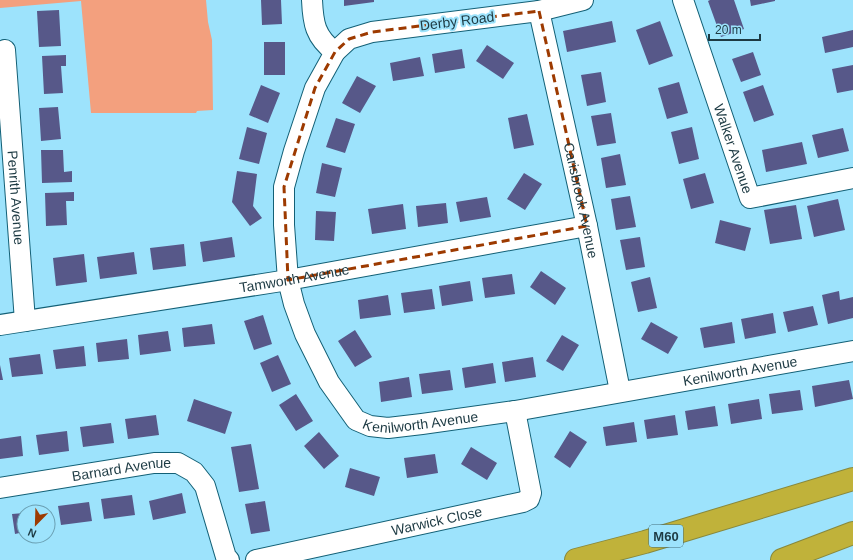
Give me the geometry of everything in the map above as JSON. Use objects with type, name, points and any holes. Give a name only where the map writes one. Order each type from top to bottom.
[{"type":"highway","name":"M60","points":[[755,510],[853,464]]},
{"type":"highway","name":"M60","points":[[576,560],[645,542],[755,510],[853,479]]},
{"type":"highway","points":[[782,560],[853,533]]},
{"type":"highway","points":[[786,560],[853,550]]},
{"type":"street","points":[[312,0],[315,26],[321,40],[335,52]]},
{"type":"street","name":"Derby Road","points":[[335,52],[349,39],[372,32],[539,11],[583,0]]},
{"type":"street","name":"Walker Avenue","points":[[683,0],[750,198],[853,178]]},
{"type":"street","name":"Carisbrook Avenue","points":[[539,11],[587,226],[620,391]]},
{"type":"street","name":"Penrith Avenue","points":[[5,50],[25,321]]},
{"type":"street","name":"Kenilworth Avenue","points":[[335,52],[315,88],[294,151],[284,187],[284,225],[288,280],[294,304],[305,334],[329,382],[356,420],[370,426],[388,428],[515,411],[620,391],[853,351]]},
{"type":"street","name":"Tamworth Avenue","points":[[0,325],[288,280],[587,226]]},
{"type":"street","name":"Warwick Close","points":[[256,560],[523,502],[529,499],[531,493],[515,411]]},
{"type":"street","name":"Barnard Avenue","points":[[0,488],[154,463],[178,464],[194,472],[205,486],[226,557],[229,560]]},
{"type":"highlighted area","points":[[539,11],[587,226],[288,280],[284,187],[315,88],[335,52],[349,39],[372,32]]},
{"type":"shaded area","points":[[0,0],[206,0],[208,22],[212,40],[213,110],[197,111],[196,113],[91,113],[81,1],[0,8]]},
{"type":"building","points":[[261,0],[281,0],[282,24],[262,25]]},
{"type":"building","points":[[344,0],[374,0],[374,2],[344,6]]},
{"type":"building","points":[[734,0],[744,29],[721,37],[708,1]]},
{"type":"building","points":[[750,0],[775,0],[775,1],[751,6]]},
{"type":"building","points":[[59,10],[61,46],[39,47],[37,11]]},
{"type":"building","points":[[612,21],[616,42],[567,52],[563,31]]},
{"type":"building","points":[[660,21],[673,56],[649,65],[636,30]]},
{"type":"building","points":[[853,30],[853,47],[825,53],[822,37]]},
{"type":"building","points":[[264,42],[285,42],[285,75],[264,75]]},
{"type":"building","points":[[487,45],[514,63],[503,79],[476,61]]},
{"type":"building","points":[[462,49],[465,68],[435,73],[432,54]]},
{"type":"building","points":[[753,52],[761,75],[741,82],[732,59]]},
{"type":"building","points":[[66,55],[66,66],[61,66],[63,93],[44,94],[42,56]]},
{"type":"building","points":[[420,57],[424,76],[393,81],[390,63]]},
{"type":"building","points":[[853,65],[853,90],[837,93],[832,69]]},
{"type":"building","points":[[601,72],[606,102],[587,106],[581,75]]},
{"type":"building","points":[[357,76],[376,86],[360,113],[342,103]]},
{"type":"building","points":[[679,82],[688,113],[667,119],[658,88]]},
{"type":"building","points":[[261,85],[280,93],[268,123],[249,115]]},
{"type":"building","points":[[763,85],[774,115],[754,122],[743,92]]},
{"type":"building","points":[[58,107],[61,139],[41,141],[39,108]]},
{"type":"building","points":[[611,113],[616,143],[597,146],[591,116]]},
{"type":"building","points":[[527,114],[534,145],[514,149],[508,118]]},
{"type":"building","points":[[336,118],[355,124],[345,153],[326,147]]},
{"type":"building","points":[[247,127],[267,133],[259,164],[239,159]]},
{"type":"building","points":[[692,127],[699,159],[679,164],[671,132]]},
{"type":"building","points":[[843,128],[849,151],[818,158],[812,135]]},
{"type":"building","points":[[802,142],[807,164],[766,172],[762,150]]},
{"type":"building","points":[[41,150],[63,150],[64,172],[72,171],[72,182],[42,183]]},
{"type":"building","points":[[620,154],[626,185],[606,188],[601,158]]},
{"type":"building","points":[[322,163],[342,168],[335,197],[316,193]]},
{"type":"building","points":[[237,171],[257,174],[253,206],[262,218],[250,226],[232,202]]},
{"type":"building","points":[[524,173],[542,184],[525,210],[507,199]]},
{"type":"building","points":[[705,173],[714,203],[691,209],[683,179]]},
{"type":"building","points":[[74,192],[74,201],[66,201],[67,225],[46,226],[45,193]]},
{"type":"building","points":[[630,196],[636,227],[616,230],[611,199]]},
{"type":"building","points":[[487,197],[491,217],[460,222],[456,202]]},
{"type":"building","points":[[838,199],[845,230],[814,237],[807,206]]},
{"type":"building","points":[[446,203],[448,223],[418,227],[416,206]]},
{"type":"building","points":[[403,204],[406,229],[372,234],[368,209]]},
{"type":"building","points":[[796,205],[802,239],[770,244],[764,210]]},
{"type":"building","points":[[316,211],[336,212],[334,241],[315,240]]},
{"type":"building","points":[[720,220],[751,228],[745,251],[715,243]]},
{"type":"building","points":[[232,237],[235,257],[203,262],[200,242]]},
{"type":"building","points":[[640,237],[645,267],[626,270],[620,240]]},
{"type":"building","points":[[184,244],[186,266],[153,270],[150,248]]},
{"type":"building","points":[[134,252],[137,274],[100,279],[97,257]]},
{"type":"building","points":[[84,254],[87,282],[56,286],[53,258]]},
{"type":"building","points":[[541,271],[566,288],[555,305],[530,287]]},
{"type":"building","points":[[512,274],[515,294],[485,298],[482,278]]},
{"type":"building","points":[[650,277],[657,308],[638,312],[631,282]]},
{"type":"building","points":[[470,281],[473,301],[442,306],[439,286]]},
{"type":"building","points":[[432,289],[435,309],[404,313],[401,293]]},
{"type":"building","points":[[839,291],[840,300],[853,297],[853,318],[828,324],[822,295]]},
{"type":"building","points":[[388,295],[391,315],[360,319],[358,300]]},
{"type":"building","points":[[813,306],[818,325],[788,332],[783,312]]},
{"type":"building","points":[[773,313],[776,333],[745,339],[741,319]]},
{"type":"building","points":[[263,315],[272,344],[254,350],[244,321]]},
{"type":"building","points":[[651,322],[678,337],[668,354],[641,339]]},
{"type":"building","points":[[732,322],[735,343],[704,348],[700,328]]},
{"type":"building","points":[[212,324],[215,344],[184,347],[182,328]]},
{"type":"building","points":[[355,330],[372,357],[355,367],[338,341]]},
{"type":"building","points":[[168,331],[171,351],[140,355],[138,335]]},
{"type":"building","points":[[562,335],[579,345],[563,371],[546,361]]},
{"type":"building","points":[[127,339],[129,359],[98,362],[96,343]]},
{"type":"building","points":[[84,346],[86,366],[56,369],[53,350]]},
{"type":"building","points":[[40,354],[43,374],[12,377],[9,358]]},
{"type":"building","points":[[278,355],[291,384],[272,392],[260,363]]},
{"type":"building","points":[[533,357],[536,377],[505,382],[502,362]]},
{"type":"building","points":[[493,363],[496,383],[465,388],[462,368]]},
{"type":"building","points":[[0,365],[3,380],[0,380]]},
{"type":"building","points":[[450,370],[453,390],[422,394],[419,374]]},
{"type":"building","points":[[409,377],[412,397],[381,402],[379,382]]},
{"type":"building","points":[[849,380],[853,399],[815,407],[812,386]]},
{"type":"building","points":[[800,390],[803,410],[772,414],[769,394]]},
{"type":"building","points":[[296,394],[313,421],[296,431],[279,405]]},
{"type":"building","points":[[194,399],[232,412],[225,434],[187,421]]},
{"type":"building","points":[[759,399],[762,419],[731,424],[728,404]]},
{"type":"building","points":[[715,406],[718,426],[688,430],[685,411]]},
{"type":"building","points":[[156,415],[159,435],[128,439],[125,419]]},
{"type":"building","points":[[675,415],[678,435],[647,439],[644,420]]},
{"type":"building","points":[[634,422],[637,442],[606,446],[603,427]]},
{"type":"building","points":[[111,423],[114,443],[83,447],[80,427]]},
{"type":"building","points":[[67,431],[69,451],[39,455],[36,435]]},
{"type":"building","points":[[570,431],[587,442],[570,468],[554,457]]},
{"type":"building","points":[[319,432],[339,456],[324,469],[304,446]]},
{"type":"building","points":[[21,436],[23,456],[0,459],[0,439]]},
{"type":"building","points":[[251,444],[259,489],[239,492],[231,447]]},
{"type":"building","points":[[471,447],[497,463],[487,480],[461,464]]},
{"type":"building","points":[[435,454],[438,473],[407,478],[404,458]]},
{"type":"building","points":[[350,468],[380,477],[374,496],[345,487]]},
{"type":"building","points":[[182,493],[186,513],[153,520],[149,501]]},
{"type":"building","points":[[132,495],[135,515],[104,519],[101,499]]},
{"type":"building","points":[[265,501],[270,531],[251,534],[245,504]]},
{"type":"building","points":[[89,502],[92,521],[61,525],[58,506]]},
{"type":"building","points":[[12,514],[16,514],[15,534]]}]
